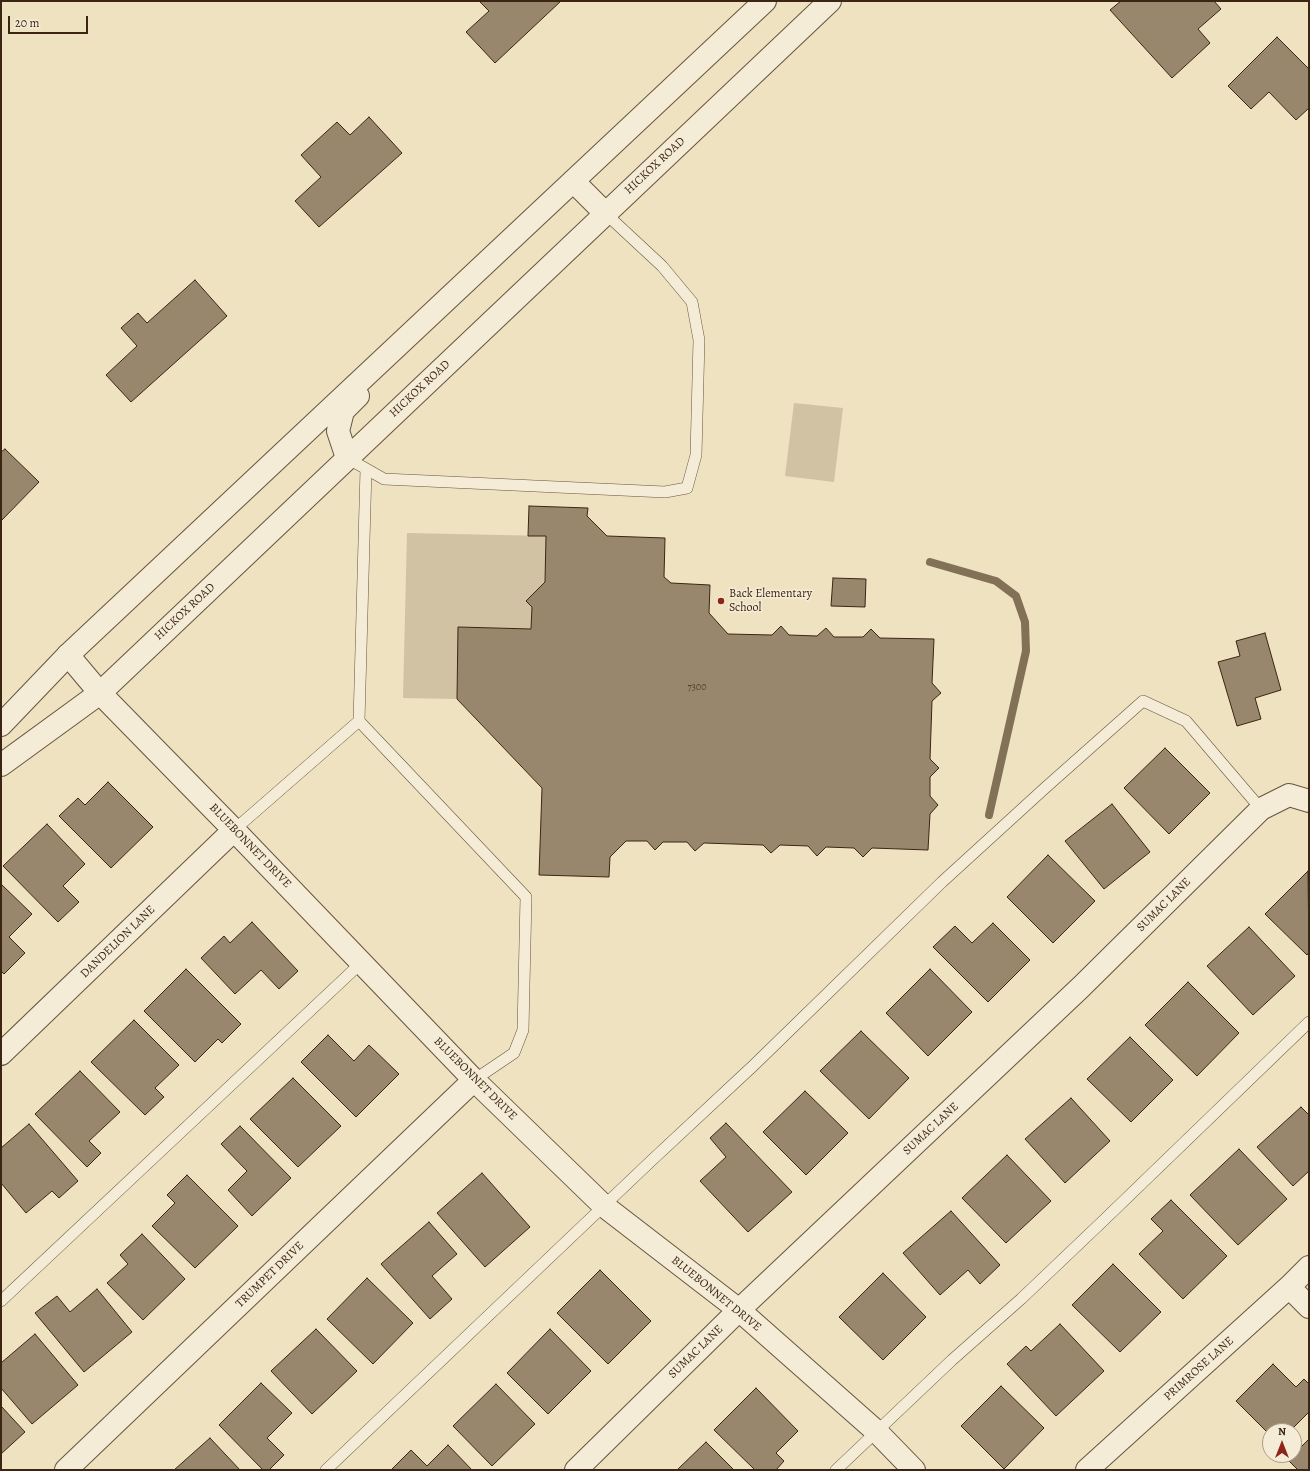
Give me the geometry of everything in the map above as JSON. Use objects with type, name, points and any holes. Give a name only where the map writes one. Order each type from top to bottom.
[{"type":"street","points":[[1,725],[68,654],[764,1]]},
{"type":"street","name":"HICKOX ROAD","points":[[1,765],[100,693],[830,1]]},
{"type":"street","points":[[573,181],[605,213]]},
{"type":"street","points":[[347,458],[338,431],[343,411],[517,249],[523,227]]},
{"type":"street","name":"BLUEBONNET DRIVE","points":[[68,654],[100,693],[474,1080],[604,1206],[739,1310],[877,1432],[914,1470]]},
{"type":"street","name":"SUMAC LANE","points":[[576,1470],[739,1310],[1081,987],[1261,809],[1299,798]]},
{"type":"street","name":"DANDELION LANE","points":[[1,1054],[234,830]]},
{"type":"street","name":"TRUMPET DRIVE","points":[[66,1470],[474,1080]]},
{"type":"street","name":"PRIMROSE LANE","points":[[1087,1470],[1289,1287],[1309,1267]]},
{"type":"street","points":[[1289,1287],[1309,1307]]},
{"type":"lane","points":[[347,458],[384,479],[665,492],[687,488],[696,455],[699,340],[692,302],[662,266],[605,213]]},
{"type":"lane","points":[[366,469],[359,721],[526,897],[523,1030],[514,1053],[474,1080]]},
{"type":"lane","points":[[326,1470],[765,1055],[942,882],[1143,701],[1186,721],[1261,809]]},
{"type":"lane","points":[[234,830],[359,721]]},
{"type":"lane","points":[[1,1301],[361,963]]},
{"type":"lane","points":[[836,1470],[952,1360],[1020,1299],[1105,1219],[1309,1022]]},
{"type":"shaded area","points":[[794,403],[843,408],[834,482],[785,476]]},
{"type":"shaded area","points":[[407,533],[546,536],[545,582],[526,601],[532,607],[531,629],[459,627],[457,699],[403,698]]},
{"type":"building","points":[[479,1],[561,1],[495,63],[466,32],[489,11]]},
{"type":"building","points":[[1121,1],[1214,1],[1221,9],[1198,29],[1210,43],[1172,78],[1110,10]]},
{"type":"building","points":[[1277,37],[1309,69],[1309,108],[1296,120],[1269,92],[1251,109],[1228,86]]},
{"type":"building","points":[[369,117],[402,153],[319,227],[295,201],[321,177],[301,155],[337,122],[350,135]]},
{"type":"building","points":[[195,280],[227,316],[131,402],[106,375],[137,346],[121,328],[138,313],[147,323]]},
{"type":"building","points":[[5,449],[39,482],[1,521],[1,452]]},
{"type":"building","points":[[529,506],[588,508],[587,516],[607,536],[665,538],[664,577],[671,583],[710,585],[709,613],[728,634],[772,635],[781,626],[789,635],[817,636],[826,628],[834,637],[863,637],[871,629],[880,638],[934,639],[932,683],[941,693],[932,701],[930,759],[939,768],[930,777],[930,796],[938,805],[930,814],[928,850],[872,848],[863,857],[854,848],[826,847],[817,856],[808,846],[780,845],[771,853],[763,845],[704,843],[695,851],[687,842],[663,842],[655,850],[647,841],[626,841],[610,857],[609,877],[539,875],[542,788],[457,699],[458,627],[531,629],[532,607],[526,601],[545,582],[546,536],[528,536]]},
{"type":"building","points":[[833,578],[866,579],[865,607],[831,606]]},
{"type":"building","points":[[1265,633],[1281,690],[1255,698],[1261,719],[1237,726],[1218,662],[1240,656],[1236,641]]},
{"type":"building","points":[[1165,748],[1210,793],[1169,834],[1124,788]]},
{"type":"building","points":[[108,782],[153,827],[111,868],[59,816],[78,798],[85,805]]},
{"type":"building","points":[[1112,804],[1150,852],[1104,889],[1065,841]]},
{"type":"building","points":[[47,824],[85,864],[63,886],[79,902],[58,922],[3,866]]},
{"type":"building","points":[[1048,855],[1095,901],[1053,943],[1007,897]]},
{"type":"building","points":[[1308,871],[1309,952],[1307,955],[1265,914]]},
{"type":"building","points":[[1,884],[32,914],[9,937],[25,953],[4,974],[1,971]]},
{"type":"building","points":[[252,922],[298,971],[279,989],[261,970],[235,994],[201,958],[224,936],[230,943]]},
{"type":"building","points":[[993,923],[1030,960],[988,1002],[933,947],[955,926],[972,943]]},
{"type":"building","points":[[1249,927],[1295,976],[1253,1015],[1207,966]]},
{"type":"building","points":[[186,969],[241,1024],[222,1043],[218,1039],[195,1062],[144,1011]]},
{"type":"building","points":[[930,969],[972,1012],[928,1056],[886,1013]]},
{"type":"building","points":[[1188,982],[1239,1033],[1197,1076],[1145,1025]]},
{"type":"building","points":[[134,1020],[179,1065],[155,1088],[164,1097],[145,1115],[91,1062]]},
{"type":"building","points":[[861,1031],[909,1078],[869,1119],[820,1071]]},
{"type":"building","points":[[328,1035],[354,1061],[369,1045],[399,1074],[356,1117],[301,1062]]},
{"type":"building","points":[[1130,1037],[1173,1080],[1131,1122],[1087,1079]]},
{"type":"building","points":[[80,1071],[120,1112],[89,1141],[101,1153],[87,1167],[35,1114]]},
{"type":"building","points":[[293,1078],[341,1126],[298,1167],[250,1119]]},
{"type":"building","points":[[805,1091],[848,1133],[806,1175],[763,1132]]},
{"type":"building","points":[[1071,1098],[1110,1141],[1065,1183],[1025,1139]]},
{"type":"building","points":[[1301,1107],[1309,1115],[1309,1171],[1293,1186],[1257,1147]]},
{"type":"building","points":[[726,1123],[792,1192],[748,1232],[700,1181],[726,1157],[710,1138]]},
{"type":"building","points":[[29,1124],[78,1181],[59,1198],[52,1191],[26,1213],[1,1183],[1,1148]]},
{"type":"building","points":[[240,1126],[291,1178],[252,1216],[228,1190],[247,1171],[221,1144]]},
{"type":"building","points":[[1239,1149],[1287,1199],[1238,1245],[1190,1195]]},
{"type":"building","points":[[1007,1155],[1051,1201],[1006,1243],[962,1198]]},
{"type":"building","points":[[482,1173],[530,1227],[485,1267],[437,1213]]},
{"type":"building","points":[[187,1175],[238,1226],[195,1268],[152,1226],[175,1203],[167,1195]]},
{"type":"building","points":[[1171,1200],[1227,1256],[1183,1299],[1139,1254],[1163,1231],[1151,1219]]},
{"type":"building","points":[[951,1211],[1000,1265],[980,1284],[968,1270],[940,1295],[903,1253]]},
{"type":"building","points":[[429,1222],[457,1254],[432,1276],[452,1299],[430,1319],[381,1264]]},
{"type":"building","points":[[142,1234],[185,1279],[143,1320],[107,1283],[128,1264],[120,1255]]},
{"type":"building","points":[[1113,1264],[1161,1312],[1120,1352],[1072,1305]]},
{"type":"building","points":[[600,1270],[651,1321],[608,1364],[557,1313]]},
{"type":"building","points":[[883,1273],[926,1317],[883,1360],[839,1317]]},
{"type":"building","points":[[367,1278],[413,1323],[373,1364],[327,1319]]},
{"type":"building","points":[[97,1289],[132,1332],[84,1372],[35,1313],[57,1296],[70,1312]]},
{"type":"building","points":[[1060,1324],[1104,1371],[1056,1416],[1007,1364],[1026,1346],[1031,1351]]},
{"type":"building","points":[[316,1329],[357,1371],[312,1414],[271,1371]]},
{"type":"building","points":[[550,1329],[591,1371],[548,1414],[507,1373]]},
{"type":"building","points":[[35,1334],[78,1385],[32,1424],[1,1388],[1,1363]]},
{"type":"building","points":[[1273,1364],[1296,1387],[1304,1379],[1309,1384],[1309,1412],[1298,1423],[1262,1423],[1262,1427],[1236,1401]]},
{"type":"building","points":[[261,1383],[292,1413],[267,1438],[284,1455],[269,1470],[263,1470],[219,1425]]},
{"type":"building","points":[[496,1384],[535,1424],[492,1466],[453,1426]]},
{"type":"building","points":[[1001,1386],[1044,1428],[1004,1469],[961,1426]]},
{"type":"building","points":[[756,1388],[798,1431],[776,1453],[784,1461],[776,1470],[755,1470],[714,1430]]},
{"type":"building","points":[[1,1406],[25,1432],[1,1454]]},
{"type":"building","points":[[210,1438],[240,1470],[174,1470]]},
{"type":"building","points":[[1309,1439],[1309,1470],[1298,1470],[1291,1463],[1302,1463],[1302,1446]]},
{"type":"building","points":[[706,1442],[734,1470],[677,1470]]},
{"type":"building","points":[[448,1445],[472,1470],[391,1470],[411,1450],[427,1466]]},
{"type":"waterway","points":[[930,562],[996,581],[1016,596],[1025,622],[1026,651],[989,815]]},
{"type":"place","name":"Back Elementary School","points":[[721,601]]}]
